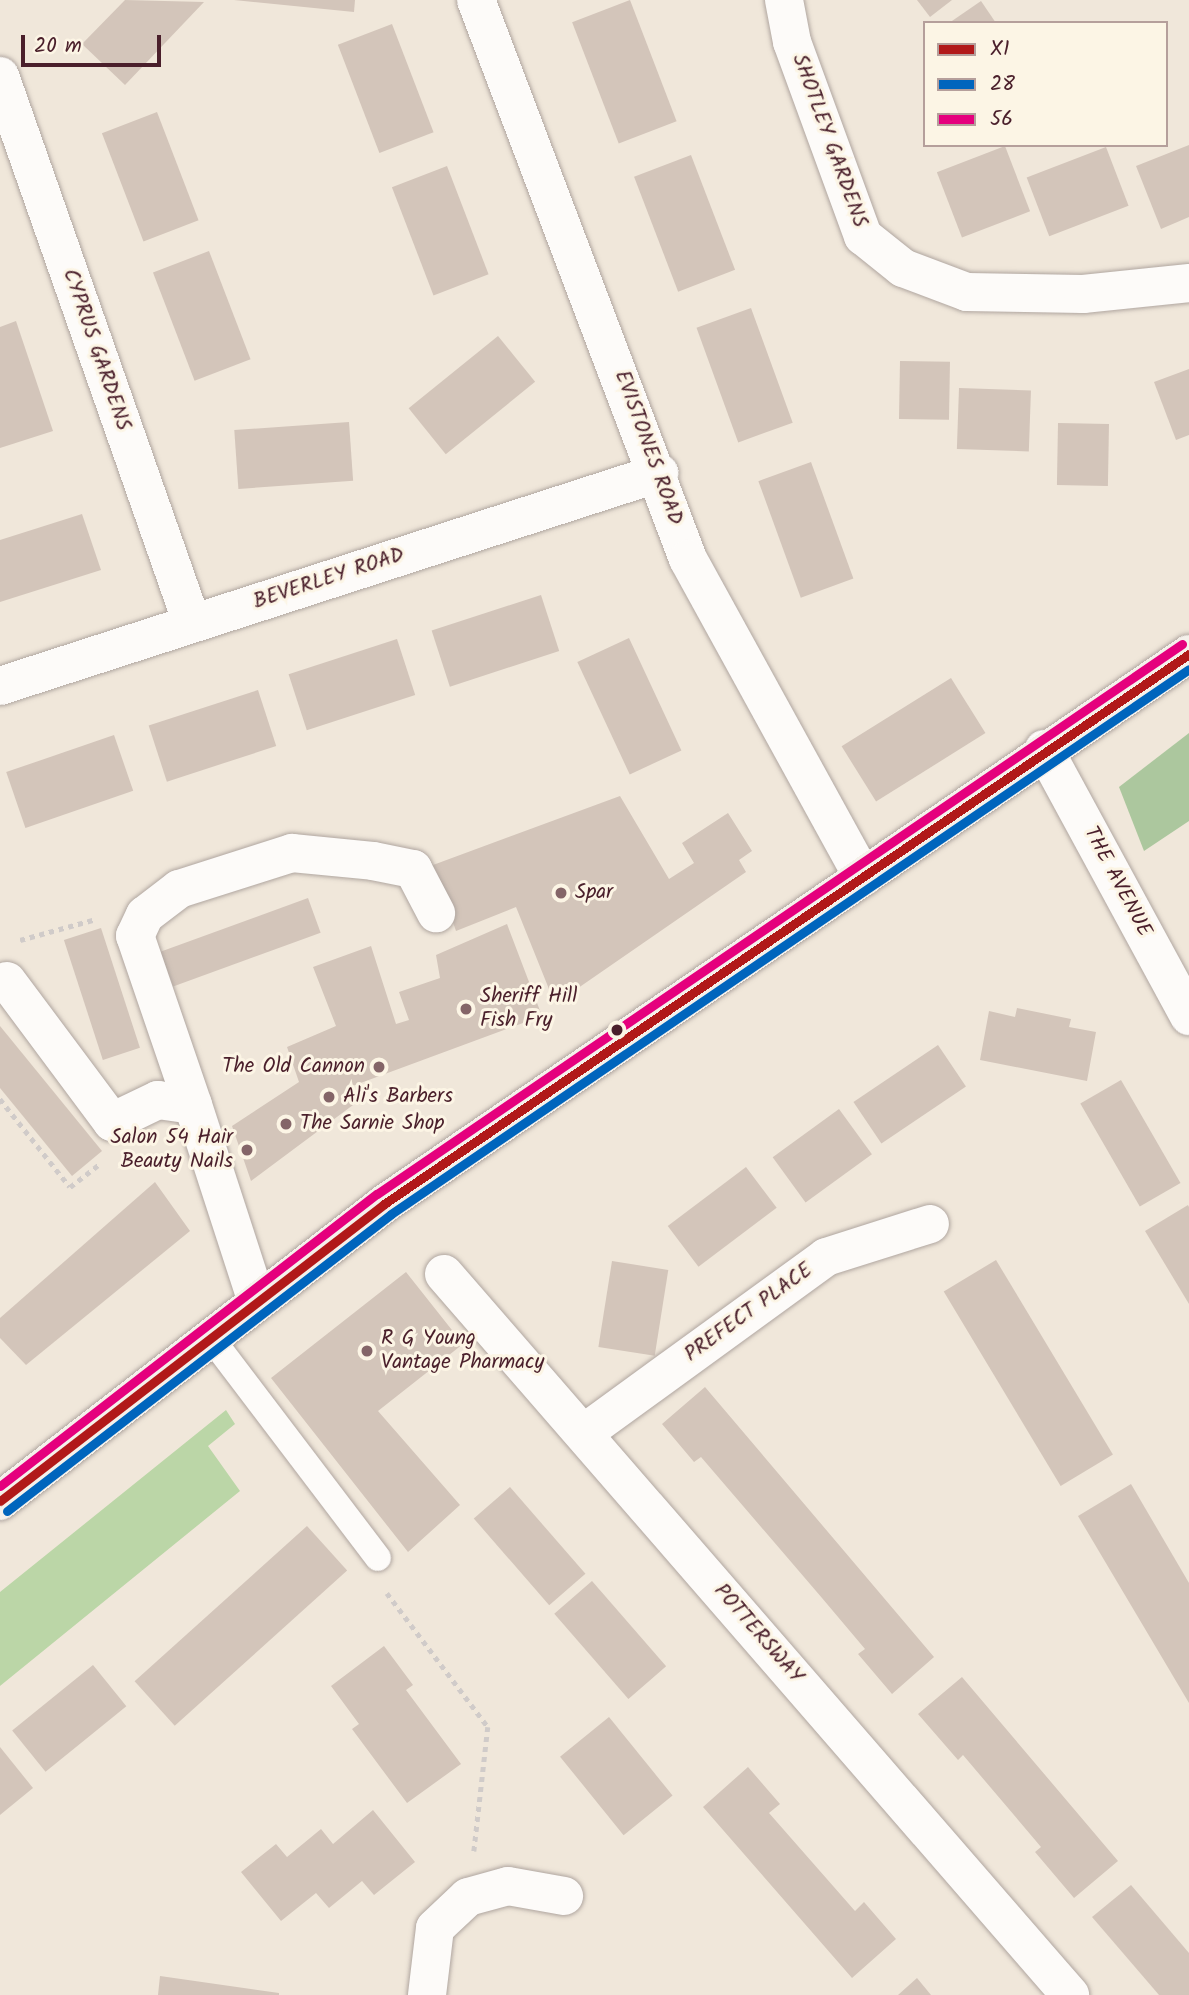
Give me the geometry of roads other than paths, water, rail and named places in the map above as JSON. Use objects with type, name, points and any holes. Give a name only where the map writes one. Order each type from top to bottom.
[{"type":"main road","points":[[4,1489],[211,1338],[384,1204],[863,877],[1044,749],[1189,653]]},
{"type":"street","name":"EVISTONES ROAD","points":[[476,0],[659,473],[688,559],[863,877]]},
{"type":"street","name":"SHOTLEY GARDENS","points":[[784,0],[792,42],[863,236],[903,268],[967,292],[1083,294],[1189,283]]},
{"type":"street","name":"CYPRUS GARDENS","points":[[0,76],[192,623]]},
{"type":"street","name":"BEVERLEY ROAD","points":[[0,686],[659,473]]},
{"type":"street","name":"THE AVENUE","points":[[1044,749],[1189,1016]]},
{"type":"street","points":[[257,1302],[135,936],[145,915],[179,889],[292,853],[412,869],[436,913]]},
{"type":"street","points":[[7,981],[112,1122],[158,1100],[193,1105]]},
{"type":"street","name":"PREFECT PLACE","points":[[584,1433],[826,1256],[930,1224]]},
{"type":"street","name":"POTTERSWAY","points":[[444,1274],[1070,1995]]},
{"type":"street","points":[[427,1995],[435,1928],[468,1897],[508,1886],[564,1896]]},
{"type":"lane","points":[[211,1338],[378,1558]]},
{"type":"place","name":"Spar","points":[[561,893]]},
{"type":"place","name":"Sheriff Hill Fish Fry","points":[[466,1009]]},
{"type":"place","name":"The Old Cannon","points":[[379,1067]]},
{"type":"place","name":"Ali's Barbers","points":[[329,1097]]},
{"type":"place","name":"The Sarnie Shop","points":[[286,1124]]},
{"type":"place","name":"Salon 54 Hair Beauty Nails","points":[[247,1150]]},
{"type":"place","name":"R G Young Vantage Pharmacy","points":[[367,1351]]}]
